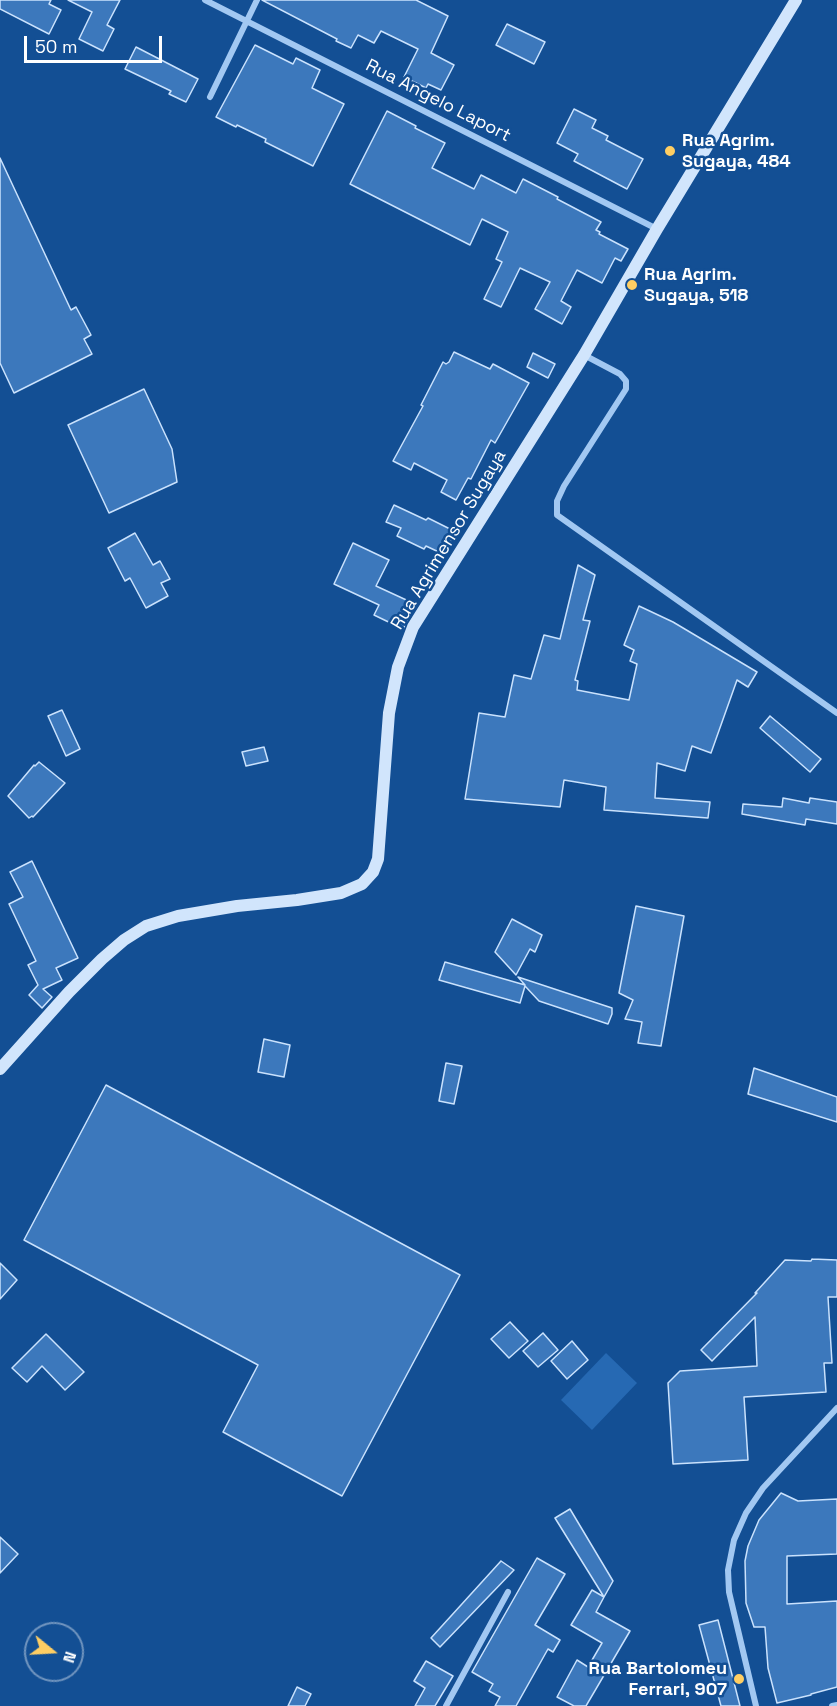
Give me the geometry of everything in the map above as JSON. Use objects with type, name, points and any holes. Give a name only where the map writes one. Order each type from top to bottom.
[{"type":"main road","name":"Rua Agrimensor Sugaya","points":[[0,1069],[102,959],[124,940],[146,926],[178,915],[341,893],[363,884],[373,872],[378,859],[390,713],[398,667],[413,627],[584,355],[657,229],[796,0]]},
{"type":"street","name":"Rua Angelo Laport","points":[[205,0],[657,229]]},
{"type":"street","points":[[210,98],[257,0]]},
{"type":"street","points":[[584,355],[620,374],[626,381],[626,389],[564,486],[557,501],[557,515],[837,713]]},
{"type":"street","points":[[756,1706],[729,1592],[728,1570],[734,1540],[746,1512],[763,1488],[837,1408]]},
{"type":"street","points":[[446,1706],[508,1592]]},
{"type":"street","points":[[832,1706],[837,1705]]},
{"type":"shaded area","points":[[606,1353],[637,1383],[592,1430],[561,1400]]},
{"type":"building","points":[[0,0],[51,0],[49,4],[61,10],[49,34],[0,9]]},
{"type":"building","points":[[68,0],[120,0],[107,25],[114,29],[103,51],[79,39],[92,12]]},
{"type":"building","points":[[262,0],[416,0],[448,16],[431,53],[454,65],[441,90],[428,84],[426,88],[404,77],[418,49],[381,31],[374,43],[358,35],[351,48]]},
{"type":"building","points":[[507,24],[545,42],[534,64],[496,45]]},
{"type":"building","points":[[255,45],[293,64],[296,58],[320,70],[312,88],[344,104],[313,166],[265,142],[266,139],[216,117]]},
{"type":"building","points":[[136,47],[198,79],[186,102],[169,94],[171,91],[125,69]]},
{"type":"building","points":[[574,109],[596,120],[592,128],[608,136],[606,140],[643,159],[627,189],[574,161],[578,154],[557,143]]},
{"type":"building","points":[[387,111],[445,143],[432,168],[474,189],[481,175],[516,193],[523,179],[601,222],[596,230],[600,232],[599,234],[628,249],[621,261],[615,258],[602,283],[577,270],[561,301],[571,307],[562,324],[535,309],[550,282],[520,268],[501,307],[484,299],[502,262],[496,259],[508,232],[482,219],[470,245],[350,184]]},
{"type":"building","points":[[0,158],[71,310],[76,307],[91,335],[84,339],[92,354],[14,393],[0,363]]},
{"type":"building","points":[[454,352],[490,369],[493,364],[529,383],[495,443],[491,440],[471,479],[468,478],[456,500],[441,492],[447,480],[414,463],[411,470],[393,461],[423,406],[421,405],[443,362],[446,364],[449,362]]},
{"type":"building","points":[[533,353],[555,364],[548,378],[527,367]]},
{"type":"building","points":[[144,389],[172,449],[177,482],[109,513],[68,425]]},
{"type":"building","points":[[394,505],[456,532],[443,554],[426,546],[424,549],[397,536],[401,528],[386,522]]},
{"type":"building","points":[[135,533],[153,565],[160,561],[170,579],[161,583],[168,596],[146,608],[130,578],[125,581],[108,548]]},
{"type":"building","points":[[353,543],[389,560],[376,586],[415,604],[403,629],[374,615],[379,605],[334,584]]},
{"type":"building","points":[[578,565],[595,575],[583,620],[590,621],[575,680],[578,681],[577,690],[629,700],[637,664],[630,661],[634,650],[624,645],[639,606],[673,622],[757,672],[748,687],[737,680],[711,753],[692,746],[685,771],[657,763],[655,798],[710,802],[708,818],[604,810],[606,787],[564,780],[560,807],[465,799],[479,713],[505,717],[514,675],[531,679],[544,635],[560,639]]},
{"type":"building","points":[[62,710],[80,749],[66,756],[48,716]]},
{"type":"building","points":[[770,716],[821,759],[810,772],[760,728]]},
{"type":"building","points":[[264,747],[268,761],[246,766],[242,752]]},
{"type":"building","points":[[39,762],[65,783],[33,817],[29,818],[8,796]]},
{"type":"building","points":[[783,798],[809,803],[810,798],[837,802],[837,824],[806,819],[805,825],[742,814],[743,804],[782,807]]},
{"type":"building","points":[[32,861],[78,958],[56,968],[62,980],[43,989],[52,997],[42,1008],[29,995],[38,985],[28,965],[36,961],[9,904],[23,897],[10,872]]},
{"type":"building","points":[[636,906],[684,916],[661,1046],[638,1043],[642,1022],[625,1019],[633,1000],[619,993]]},
{"type":"building","points":[[512,919],[542,935],[535,952],[530,949],[516,975],[495,952]]},
{"type":"building","points":[[445,962],[525,985],[518,977],[612,1008],[612,1014],[608,1024],[539,1001],[525,986],[520,1003],[439,980]]},
{"type":"building","points":[[264,1039],[290,1045],[284,1077],[258,1072]]},
{"type":"building","points":[[446,1063],[462,1066],[454,1104],[439,1101]]},
{"type":"building","points":[[754,1068],[837,1097],[837,1122],[748,1094]]},
{"type":"building","points":[[106,1085],[460,1275],[342,1496],[223,1432],[258,1365],[24,1240]]},
{"type":"building","points":[[812,1259],[837,1260],[837,1297],[828,1297],[832,1363],[824,1363],[826,1392],[744,1397],[748,1460],[673,1464],[668,1383],[680,1371],[757,1366],[755,1317],[712,1361],[701,1350],[757,1293],[755,1293],[785,1260],[811,1261]]},
{"type":"building","points":[[0,1263],[17,1280],[0,1299]]},
{"type":"building","points":[[510,1322],[528,1341],[509,1358],[491,1339]]},
{"type":"building","points":[[543,1333],[558,1350],[538,1367],[523,1351]]},
{"type":"building","points":[[46,1334],[84,1372],[65,1390],[42,1366],[27,1382],[12,1368]]},
{"type":"building","points":[[572,1341],[588,1360],[567,1379],[551,1361]]},
{"type":"building","points":[[781,1493],[798,1501],[837,1499],[837,1554],[787,1556],[787,1604],[837,1601],[837,1687],[777,1703],[768,1668],[765,1627],[754,1627],[746,1603],[745,1561],[748,1546],[759,1520]]},
{"type":"building","points":[[570,1509],[613,1581],[604,1597],[555,1518]]},
{"type":"building","points":[[0,1537],[18,1554],[0,1573]]},
{"type":"building","points":[[537,1558],[565,1574],[535,1625],[560,1640],[553,1652],[548,1649],[516,1706],[495,1706],[500,1697],[489,1691],[493,1684],[472,1672]]},
{"type":"building","points":[[501,1561],[514,1570],[440,1647],[431,1638]]},
{"type":"building","points":[[592,1590],[604,1597],[596,1612],[630,1631],[586,1706],[574,1706],[557,1697],[577,1660],[588,1667],[602,1643],[571,1625]]},
{"type":"building","points":[[718,1620],[740,1706],[721,1706],[699,1625]]},
{"type":"building","points":[[426,1661],[453,1676],[435,1706],[415,1706],[425,1688],[414,1681]]},
{"type":"building","points":[[297,1687],[311,1694],[305,1706],[288,1706]]},
{"type":"place","name":"Rua Agrim. Sugaya, 484","points":[[670,151]]},
{"type":"place","name":"Rua Agrim. Sugaya, 518","points":[[632,285]]},
{"type":"place","name":"Rua Bartolomeu Ferrari, 907","points":[[739,1679]]}]
